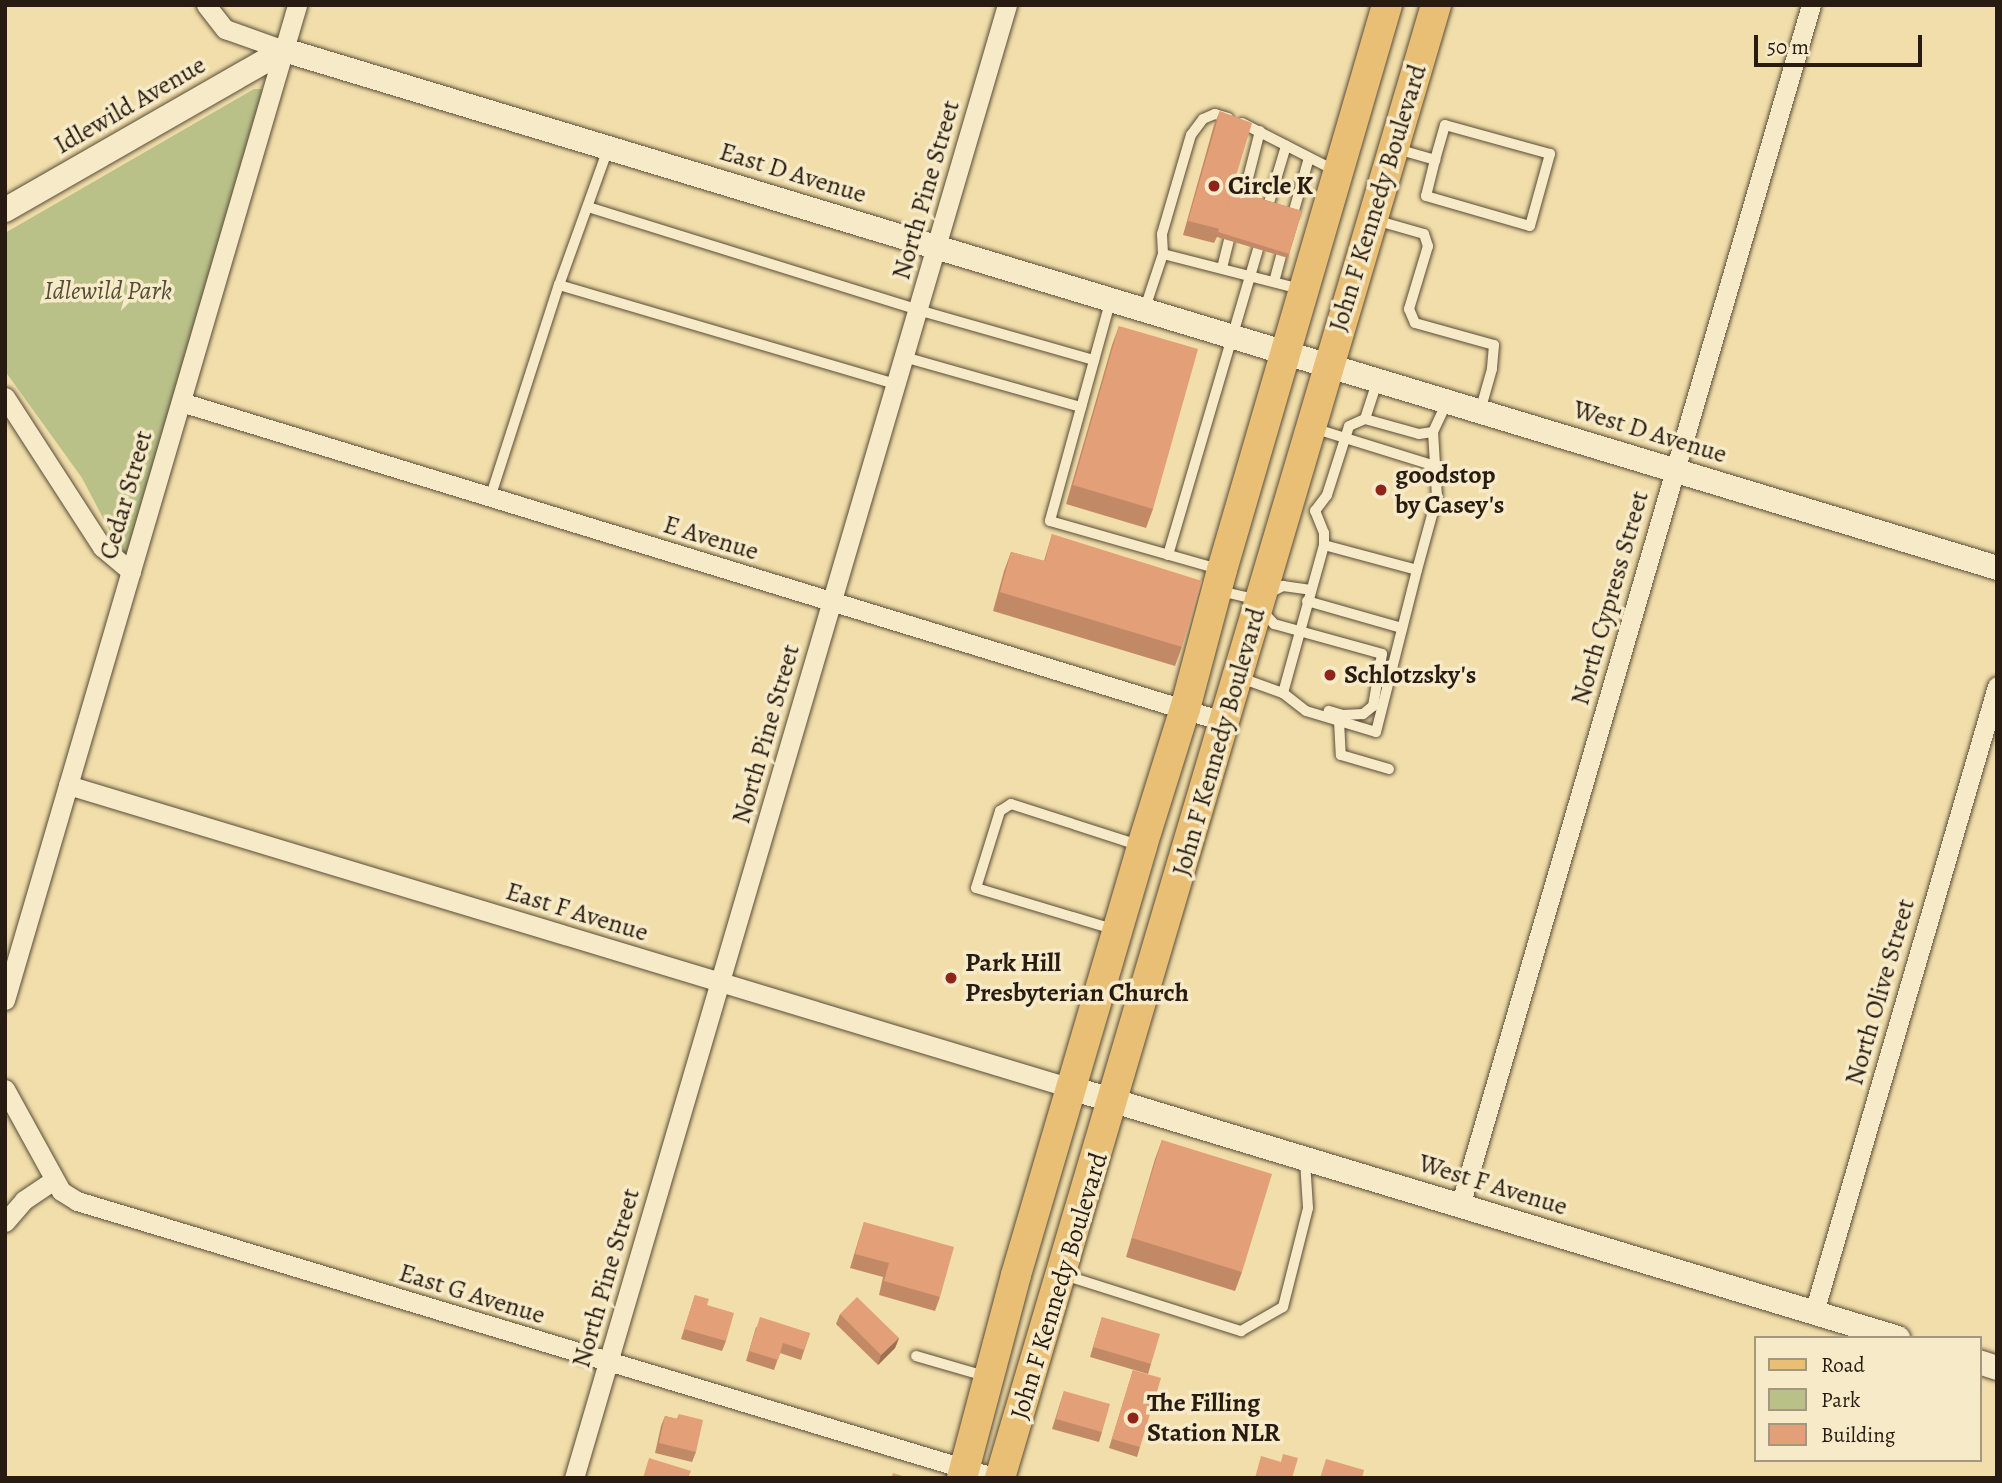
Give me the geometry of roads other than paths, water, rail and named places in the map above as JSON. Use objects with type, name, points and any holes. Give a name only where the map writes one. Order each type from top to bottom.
[{"type":"main road","name":"John F Kennedy Boulevard","points":[[963,1473],[1071,1088],[1185,709],[1219,580],[1387,5]]},
{"type":"main road","name":"John F Kennedy Boulevard","points":[[998,1478],[1062,1274],[1260,600],[1300,509],[1309,427],[1373,220],[1430,6]]},
{"type":"street","points":[[206,5],[225,29],[284,50]]},
{"type":"street","name":"Cedar Street","points":[[5,1000],[297,5]]},
{"type":"street","name":"North Pine Street","points":[[575,1478],[1007,5]]},
{"type":"street","name":"North Cypress Street","points":[[1460,1206],[1811,5]]},
{"type":"street","name":"East D Avenue","points":[[284,50],[1286,352]]},
{"type":"street","name":"Idlewild Avenue","points":[[5,211],[284,50]]},
{"type":"street","name":"West D Avenue","points":[[1286,352],[1997,568]]},
{"type":"street","points":[[5,397],[102,547],[131,571]]},
{"type":"street","name":"E Avenue","points":[[181,402],[1226,722]]},
{"type":"street","name":"North Olive Street","points":[[1814,1312],[1997,687]]},
{"type":"street","name":"East F Avenue","points":[[68,785],[1071,1088]]},
{"type":"street","name":"West F Avenue","points":[[1071,1088],[1892,1336]]},
{"type":"street","points":[[5,1089],[54,1180],[24,1200],[5,1222]]},
{"type":"street","name":"East G Avenue","points":[[54,1180],[61,1191],[76,1201],[963,1473],[998,1478]]},
{"type":"lane","points":[[1145,310],[1163,254],[1162,234],[1191,135],[1203,119],[1215,114],[1260,131],[1338,172]]},
{"type":"lane","points":[[1445,125],[1549,154],[1530,226],[1426,196],[1435,160],[1445,125]]},
{"type":"lane","points":[[1243,198],[1260,131]]},
{"type":"lane","points":[[1268,206],[1286,146]]},
{"type":"lane","points":[[491,498],[559,285],[608,148]]},
{"type":"lane","points":[[1393,148],[1435,160]]},
{"type":"lane","points":[[1293,214],[1310,158]]},
{"type":"lane","points":[[588,207],[918,310],[1094,360]]},
{"type":"lane","points":[[1373,220],[1424,234],[1428,246],[1409,309],[1415,323],[1494,345],[1492,369],[1480,411]]},
{"type":"lane","points":[[1222,268],[1229,240]]},
{"type":"lane","points":[[1168,555],[1258,249]]},
{"type":"lane","points":[[1163,254],[1304,290]]},
{"type":"lane","points":[[1274,282],[1282,256]]},
{"type":"lane","points":[[559,285],[896,384]]},
{"type":"lane","points":[[1111,299],[1050,521],[1168,555],[1260,600]]},
{"type":"lane","points":[[904,357],[1082,407]]},
{"type":"lane","points":[[1365,419],[1378,380]]},
{"type":"lane","points":[[1238,677],[1283,693],[1306,711],[1376,732],[1437,497],[1433,432],[1447,401]]},
{"type":"lane","points":[[1283,693],[1324,545],[1324,533],[1300,509],[1327,495],[1349,426],[1365,419],[1419,434],[1433,432]]},
{"type":"lane","points":[[1309,427],[1436,466]]},
{"type":"lane","points":[[1324,545],[1417,570]]},
{"type":"lane","points":[[1260,600],[1275,587],[1311,590]]},
{"type":"lane","points":[[1260,600],[1262,612],[1275,624],[1382,654],[1382,668],[1373,706],[1363,714],[1343,715],[1318,708],[1306,711]]},
{"type":"lane","points":[[1307,601],[1402,628]]},
{"type":"lane","points":[[1339,721],[1341,755],[1389,769]]},
{"type":"lane","points":[[1117,931],[976,888],[1000,811],[1011,804],[1142,846]]},
{"type":"lane","points":[[1062,1274],[1163,1309],[1241,1331],[1283,1307],[1308,1208],[1305,1160]]},
{"type":"lane","points":[[916,1356],[989,1377]]},
{"type":"place","name":"Circle K","points":[[1214,186]]},
{"type":"place","name":"goodstop by Casey's","points":[[1381,490]]},
{"type":"place","name":"Schlotzsky's","points":[[1330,675]]},
{"type":"place","name":"Park Hill Presbyterian Church","points":[[951,978]]},
{"type":"place","name":"The Filling Station NLR","points":[[1133,1418]]},
{"type":"park label","name":"Idlewild Park","points":[[108,291]]}]
